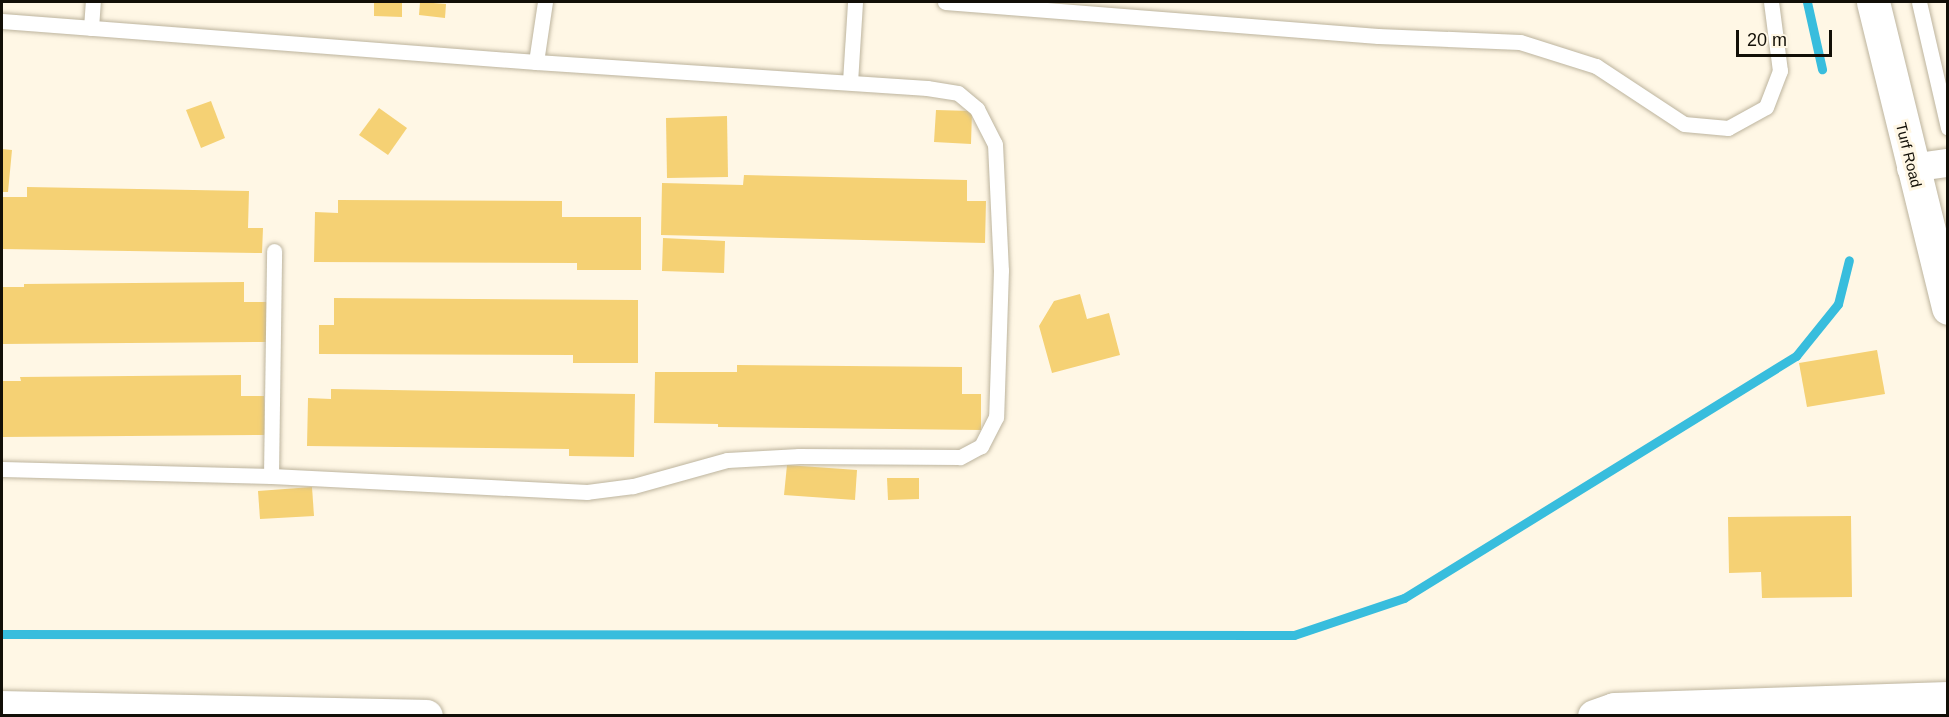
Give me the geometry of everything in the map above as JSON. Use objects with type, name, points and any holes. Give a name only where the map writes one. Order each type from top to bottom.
[{"type":"main road","name":"Turf Road","points":[[1873,2],[1911,168],[1947,308]]},
{"type":"main road","points":[[1594,716],[1614,709],[1947,698]]},
{"type":"main road","points":[[2,707],[426,716]]},
{"type":"street","points":[[1911,168],[1947,163]]},
{"type":"lane","points":[[91,28],[93,2]]},
{"type":"lane","points":[[536,62],[544,2]]},
{"type":"lane","points":[[850,82],[855,2]]},
{"type":"lane","points":[[945,2],[1378,36],[1520,42],[1596,66],[1684,124],[1728,128],[1766,107],[1780,71],[1771,2]]},
{"type":"lane","points":[[1919,2],[1947,128]]},
{"type":"lane","points":[[2,21],[536,62],[850,82],[927,88],[958,93],[977,109],[995,144],[1001,270],[996,417],[981,446],[960,457],[799,456],[727,460],[633,486],[587,492],[271,476],[2,469]]},
{"type":"lane","points":[[271,476],[274,252]]},
{"type":"building","points":[[374,2],[402,2],[402,17],[374,16]]},
{"type":"building","points":[[420,2],[446,4],[445,18],[419,15]]},
{"type":"building","points":[[211,101],[225,138],[201,148],[186,110]]},
{"type":"building","points":[[379,108],[407,128],[388,155],[359,135]]},
{"type":"building","points":[[936,110],[972,111],[971,144],[934,142]]},
{"type":"building","points":[[727,116],[728,177],[667,178],[666,118]]},
{"type":"building","points":[[2,149],[12,150],[8,192],[2,192]]},
{"type":"building","points":[[744,175],[967,180],[967,201],[986,201],[985,243],[661,235],[662,183],[743,185]]},
{"type":"building","points":[[27,187],[249,191],[248,228],[263,228],[262,253],[2,249],[2,197],[27,197]]},
{"type":"building","points":[[338,200],[562,201],[562,217],[641,217],[641,270],[577,270],[577,263],[314,262],[315,212],[338,213]]},
{"type":"building","points":[[663,238],[725,241],[724,273],[662,271]]},
{"type":"building","points":[[244,282],[244,302],[267,302],[267,342],[2,344],[2,287],[24,287],[24,284]]},
{"type":"building","points":[[1080,294],[1087,319],[1109,313],[1120,355],[1052,373],[1039,326],[1054,301]]},
{"type":"building","points":[[334,298],[638,300],[638,363],[573,363],[573,355],[319,354],[319,325],[334,325]]},
{"type":"building","points":[[1877,350],[1885,394],[1807,407],[1799,363]]},
{"type":"building","points":[[737,365],[962,367],[962,394],[981,394],[981,430],[718,427],[718,424],[654,423],[655,372],[737,372]]},
{"type":"building","points":[[241,375],[241,396],[264,396],[265,435],[2,437],[2,381],[21,381],[20,377]]},
{"type":"building","points":[[331,389],[635,394],[634,457],[569,456],[569,449],[307,446],[308,398],[331,399]]},
{"type":"building","points":[[787,465],[857,470],[855,500],[784,495]]},
{"type":"building","points":[[887,478],[919,478],[919,499],[888,500]]},
{"type":"building","points":[[312,487],[314,516],[260,519],[258,491]]},
{"type":"building","points":[[1851,516],[1852,597],[1762,598],[1761,572],[1729,573],[1728,517]]},
{"type":"waterway","points":[[1807,2],[1822,69]]},
{"type":"waterway","points":[[2,634],[1294,635],[1404,598],[1796,356],[1838,304],[1849,260]]}]
